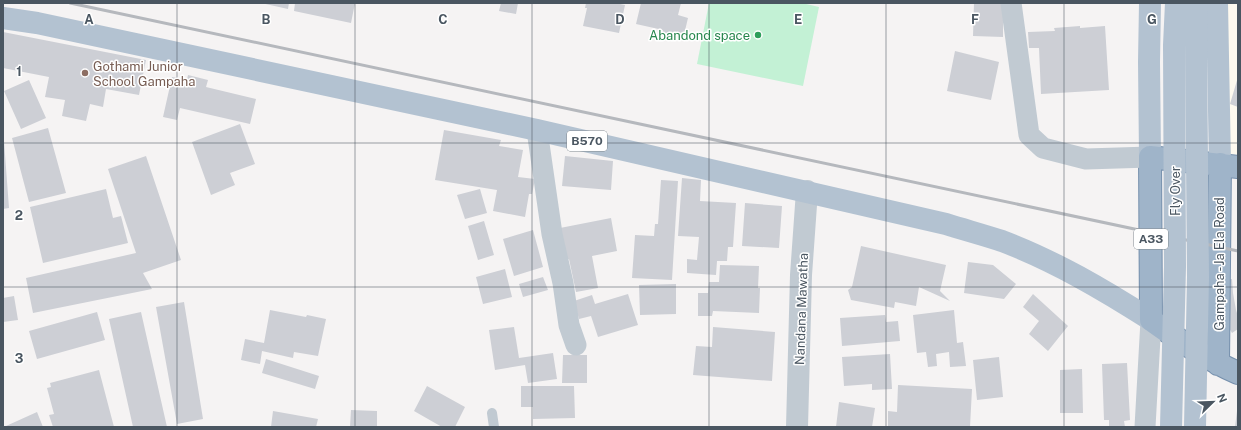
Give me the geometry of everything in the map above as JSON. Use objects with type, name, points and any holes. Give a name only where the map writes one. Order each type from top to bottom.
[{"type":"highway","points":[[1150,157],[1229,165]]},
{"type":"highway","name":"A33","points":[[1150,157],[1151,320]]},
{"type":"highway","name":"Gampaha - Ja Ela Road","points":[[1218,364],[1229,165]]},
{"type":"highway","points":[[1151,320],[1186,345],[1218,364],[1238,372]]},
{"type":"main road","points":[[1150,3],[1150,157]]},
{"type":"main road","name":"Fly Over","points":[[1171,427],[1175,267],[1174,45],[1176,3]]},
{"type":"main road","name":"Fly Over","points":[[1195,427],[1198,277],[1197,3]]},
{"type":"main road","points":[[1217,3],[1229,165]]},
{"type":"main road","name":"B570","points":[[3,18],[37,23],[537,130],[946,224],[1002,241],[1050,262],[1089,282],[1151,320]]},
{"type":"street","points":[[1011,3],[1029,135],[1043,148],[1086,158],[1150,157]]},
{"type":"street","points":[[537,130],[552,234],[563,283],[569,325],[576,345]]},
{"type":"street","name":"Nandana Mawatha","points":[[797,427],[801,275],[807,191]]},
{"type":"street","points":[[1144,427],[1151,320]]},
{"type":"lane","points":[[492,413],[494,427]]},
{"type":"shaded area","points":[[1217,3],[1238,3],[1238,167],[1220,164]]},
{"type":"green space","name":"Abandond space","points":[[709,3],[802,3],[819,7],[803,86],[697,64]]},
{"type":"building","points":[[261,3],[289,3],[288,9]]},
{"type":"building","points":[[295,3],[355,3],[351,23],[294,11]]},
{"type":"building","points":[[501,3],[518,3],[516,14],[499,11]]},
{"type":"building","points":[[586,3],[615,3],[625,5],[619,33],[583,26],[587,8],[585,8]]},
{"type":"building","points":[[641,3],[681,3],[678,15],[688,18],[683,39],[663,34],[663,30],[636,24]]},
{"type":"building","points":[[974,3],[1003,3],[1003,37],[973,36]]},
{"type":"building","points":[[1080,26],[1080,28],[1105,26],[1109,90],[1041,94],[1039,48],[1029,48],[1028,32],[1055,31],[1054,28]]},
{"type":"building","name":"Gothami Junior School Gampaha","points":[[3,32],[146,60],[139,95],[106,89],[103,107],[90,104],[86,121],[62,116],[65,100],[45,97],[49,77],[3,68]]},
{"type":"building","points":[[955,51],[999,62],[991,100],[947,91]]},
{"type":"building","points":[[188,75],[208,80],[206,87],[256,99],[250,124],[180,108],[177,120],[163,117],[172,77],[187,80]]},
{"type":"building","points":[[1238,77],[1238,107],[1230,104]]},
{"type":"building","points":[[29,80],[46,118],[21,129],[4,91]]},
{"type":"building","points":[[240,124],[255,164],[230,173],[235,185],[211,195],[192,142]]},
{"type":"building","points":[[48,128],[66,193],[29,202],[12,138]]},
{"type":"building","points":[[444,130],[501,140],[499,146],[523,150],[518,177],[535,179],[532,194],[529,194],[525,217],[493,211],[497,190],[435,180]]},
{"type":"building","points":[[3,141],[9,208],[3,209]]},
{"type":"building","points":[[146,156],[181,260],[143,273],[152,289],[33,313],[26,278],[136,253],[108,169]]},
{"type":"building","points":[[565,156],[613,161],[611,190],[562,186]]},
{"type":"building","points":[[682,178],[701,180],[700,201],[736,203],[733,247],[728,247],[727,261],[717,261],[716,275],[687,273],[687,259],[697,260],[699,237],[678,236]]},
{"type":"building","points":[[661,180],[678,181],[672,280],[632,278],[635,235],[654,236],[655,224],[658,224]]},
{"type":"building","points":[[106,189],[113,218],[121,216],[128,243],[43,263],[30,207]]},
{"type":"building","points":[[480,189],[487,213],[465,219],[457,195]]},
{"type":"building","points":[[745,203],[782,206],[779,248],[742,246]]},
{"type":"building","points":[[611,218],[617,251],[592,256],[598,288],[576,292],[569,259],[567,260],[560,228]]},
{"type":"building","points":[[484,221],[494,255],[478,260],[468,226]]},
{"type":"building","points":[[533,230],[543,267],[514,276],[503,239]]},
{"type":"building","points":[[861,246],[946,265],[940,291],[950,301],[919,287],[916,306],[895,302],[894,308],[851,300],[848,290],[852,287]]},
{"type":"building","points":[[968,262],[993,265],[1016,284],[1004,299],[964,293]]},
{"type":"building","points":[[720,265],[759,266],[759,313],[713,311],[712,316],[698,316],[698,293],[708,293],[709,282],[719,282]]},
{"type":"building","points":[[505,269],[512,297],[483,304],[476,277]]},
{"type":"building","points":[[543,277],[548,290],[523,297],[519,284]]},
{"type":"building","points":[[1232,279],[1233,293],[1238,316],[1238,329],[1232,333],[1225,321],[1220,281]]},
{"type":"building","points":[[676,284],[676,314],[640,315],[639,285]]},
{"type":"building","points":[[628,294],[638,325],[598,337],[591,316],[579,319],[574,301],[592,295],[595,304]]},
{"type":"building","points":[[1033,294],[1068,326],[1048,351],[1029,334],[1039,321],[1023,307]]},
{"type":"building","points":[[14,296],[18,320],[3,322],[3,298]]},
{"type":"building","points":[[184,302],[203,419],[177,424],[156,307]]},
{"type":"building","points":[[270,310],[326,319],[318,356],[294,352],[293,358],[262,351],[260,364],[241,360],[245,339],[264,343]]},
{"type":"building","points":[[954,310],[957,343],[963,342],[966,366],[950,367],[949,352],[936,354],[937,366],[928,367],[926,352],[917,353],[913,315]]},
{"type":"building","points":[[97,312],[105,340],[37,359],[29,331]]},
{"type":"building","points":[[141,312],[167,427],[133,427],[109,319]]},
{"type":"building","points":[[885,315],[886,322],[898,321],[900,341],[842,346],[840,318]]},
{"type":"building","points":[[514,327],[519,358],[553,353],[557,379],[528,383],[525,365],[495,370],[489,330]]},
{"type":"building","points":[[713,327],[775,332],[772,381],[693,375],[696,346],[712,347]]},
{"type":"building","points":[[890,354],[892,389],[872,390],[872,384],[844,386],[842,357]]},
{"type":"building","points":[[563,355],[587,355],[587,383],[562,383]]},
{"type":"building","points":[[999,357],[1003,397],[977,400],[973,360]]},
{"type":"building","points":[[266,359],[319,376],[315,389],[262,373]]},
{"type":"building","points":[[1127,363],[1130,420],[1124,421],[1125,427],[1109,427],[1109,420],[1104,420],[1102,364]]},
{"type":"building","points":[[1082,369],[1083,413],[1060,413],[1060,370]]},
{"type":"building","points":[[99,370],[114,427],[53,427],[49,415],[54,414],[47,388],[51,387],[50,383]]},
{"type":"building","points":[[898,385],[972,389],[970,427],[888,427],[888,411],[897,412]]},
{"type":"building","points":[[427,386],[465,407],[455,427],[442,427],[414,411]]},
{"type":"building","points":[[521,386],[574,386],[575,418],[533,419],[533,407],[521,407]]},
{"type":"building","points":[[839,402],[875,408],[872,427],[836,427]]},
{"type":"building","points":[[351,410],[377,411],[377,427],[350,427]]},
{"type":"building","points":[[273,411],[318,419],[316,427],[271,427]]},
{"type":"building","points":[[1237,411],[1238,427],[1235,427]]},
{"type":"building","points":[[37,412],[43,427],[6,426]]},
{"type":"railway","points":[[70,3],[1238,251]]},
{"type":"place","name":"Abandond space","points":[[758,35]]},
{"type":"place","name":"Gothami Junior School Gampaha","points":[[85,73]]}]
